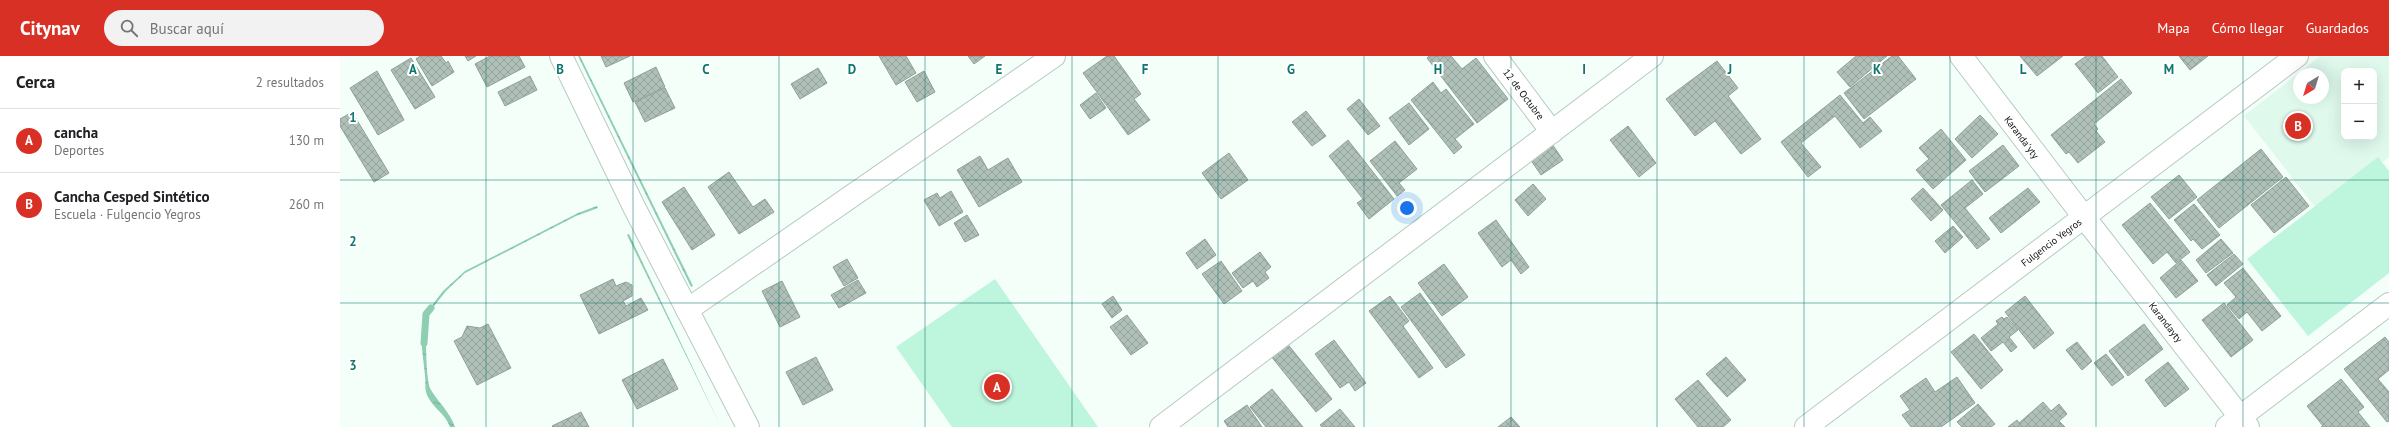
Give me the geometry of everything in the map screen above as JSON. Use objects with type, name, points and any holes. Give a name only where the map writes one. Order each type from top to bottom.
[{"type":"street","points":[[561,56],[634,206],[748,427]]},
{"type":"street","points":[[687,310],[1054,56]]},
{"type":"street","name":"12 de Octubre","points":[[1495,56],[1552,132]]},
{"type":"street","points":[[1161,427],[1652,56]]},
{"type":"street","name":"Karanda'yty","points":[[1961,56],[2084,217]]},
{"type":"street","name":"Fulgencio Yegros","points":[[1806,427],[2297,56]]},
{"type":"street","name":"Karandayty","points":[[2084,217],[2239,424]]},
{"type":"street","points":[[2239,424],[2389,304]]},
{"type":"shaded area","points":[[2320,56],[2389,56],[2389,157],[2319,212],[2244,116],[2293,77],[2293,104],[2329,104],[2329,68],[2305,68]]},
{"type":"shaded area","points":[[2378,157],[2389,171],[2389,273],[2308,336],[2247,259]]},
{"type":"shaded area","points":[[995,279],[1098,427],[952,427],[896,347]]},
{"type":"water","points":[[578,56],[580,56],[693,286],[691,287]]},
{"type":"water","points":[[597,206],[598,208],[576,216],[465,273],[446,291],[427,315],[423,317],[443,291],[465,271],[578,213]]},
{"type":"water","points":[[629,234],[721,427],[627,235]]},
{"type":"water","points":[[426,334],[429,386],[455,427],[450,427],[445,418],[430,401],[427,394],[422,350],[422,335]]},
{"type":"building","points":[[420,56],[441,56],[446,63],[448,61],[454,72],[432,86],[416,59]]},
{"type":"building","points":[[465,56],[476,56],[468,61]]},
{"type":"building","points":[[490,56],[519,56],[525,67],[487,87],[475,64]]},
{"type":"building","points":[[601,56],[630,56],[606,67]]},
{"type":"building","points":[[879,56],[906,56],[916,73],[896,85]]},
{"type":"building","points":[[968,56],[985,56],[974,64]]},
{"type":"building","points":[[1107,56],[1114,56],[1141,94],[1134,99],[1150,120],[1128,135],[1083,73]]},
{"type":"building","points":[[1429,56],[1451,56],[1462,69],[1476,58],[1508,99],[1477,123],[1427,58]]},
{"type":"building","points":[[1856,56],[1887,56],[1850,87],[1837,72]]},
{"type":"building","points":[[1892,56],[1898,56],[1916,79],[1864,119],[1844,93]]},
{"type":"building","points":[[2020,56],[2063,56],[2037,76]]},
{"type":"building","points":[[2086,56],[2102,56],[2118,77],[2098,93],[2075,64]]},
{"type":"building","points":[[2179,56],[2208,56],[2190,70]]},
{"type":"building","points":[[411,58],[435,97],[415,109],[391,70]]},
{"type":"building","points":[[1717,61],[1738,88],[1728,96],[1761,139],[1741,154],[1715,121],[1695,136],[1666,99]]},
{"type":"building","points":[[656,67],[665,87],[633,102],[624,83]]},
{"type":"building","points":[[818,68],[827,83],[800,99],[791,84]]},
{"type":"building","points":[[377,71],[404,120],[378,135],[350,88]]},
{"type":"building","points":[[924,71],[935,92],[917,102],[905,82]]},
{"type":"building","points":[[530,76],[537,90],[505,106],[498,92]]},
{"type":"building","points":[[2121,79],[2132,93],[2094,124],[2098,129],[2096,131],[2105,142],[2078,163],[2069,152],[2066,154],[2051,135]]},
{"type":"building","points":[[1433,82],[1441,93],[1446,89],[1474,124],[1455,139],[1462,147],[1454,154],[1411,100]]},
{"type":"building","points":[[665,88],[675,108],[645,122],[635,102]]},
{"type":"building","points":[[1096,93],[1106,108],[1090,119],[1080,105]]},
{"type":"building","points":[[1840,95],[1863,123],[1870,117],[1882,131],[1860,148],[1835,116],[1801,143],[1821,167],[1808,177],[1781,142]]},
{"type":"building","points":[[1359,99],[1380,126],[1368,135],[1347,109]]},
{"type":"building","points":[[1409,103],[1429,129],[1409,145],[1389,118]]},
{"type":"building","points":[[1306,111],[1326,136],[1312,146],[1292,122]]},
{"type":"building","points":[[352,112],[389,173],[374,182],[340,126],[340,119]]},
{"type":"building","points":[[1980,115],[1998,134],[1972,158],[1955,139]]},
{"type":"building","points":[[1628,126],[1656,163],[1639,177],[1610,140]]},
{"type":"building","points":[[1941,129],[1966,160],[1933,189],[1916,170],[1929,159],[1919,148]]},
{"type":"building","points":[[1348,140],[1394,199],[1369,219],[1357,203],[1363,199],[1329,156]]},
{"type":"building","points":[[1395,141],[1417,169],[1399,183],[1405,190],[1397,196],[1370,161]]},
{"type":"building","points":[[1552,144],[1563,160],[1541,175],[1530,159]]},
{"type":"building","points":[[2003,145],[2019,166],[1985,192],[1969,171]]},
{"type":"building","points":[[2261,149],[2283,177],[2219,228],[2197,200]]},
{"type":"building","points":[[1229,153],[1248,180],[1221,199],[1202,173]]},
{"type":"building","points":[[980,156],[988,170],[1008,158],[1022,182],[979,207],[957,170]]},
{"type":"building","points":[[729,172],[753,207],[765,199],[774,212],[739,234],[708,187]]},
{"type":"building","points":[[2179,175],[2197,197],[2169,219],[2151,197]]},
{"type":"building","points":[[2286,177],[2309,206],[2274,233],[2251,205]]},
{"type":"building","points":[[1972,180],[1983,194],[1965,208],[1990,239],[1977,249],[1941,205]]},
{"type":"building","points":[[1533,184],[1546,199],[1528,216],[1515,200]]},
{"type":"building","points":[[684,187],[715,235],[692,250],[662,202]]},
{"type":"building","points":[[1923,188],[1943,210],[1931,221],[1911,199]]},
{"type":"building","points":[[2028,188],[2040,202],[2001,233],[1989,218]]},
{"type":"building","points":[[951,191],[963,212],[939,226],[924,200],[937,193],[940,198]]},
{"type":"building","points":[[2150,203],[2190,252],[2176,263],[2167,252],[2153,264],[2122,225]]},
{"type":"building","points":[[2194,204],[2220,235],[2202,249],[2193,239],[2191,241],[2174,220]]},
{"type":"building","points":[[967,215],[979,235],[965,242],[954,223]]},
{"type":"building","points":[[1496,220],[1529,267],[1521,274],[1511,260],[1502,267],[1478,233]]},
{"type":"building","points":[[1953,226],[1963,237],[1945,253],[1935,241]]},
{"type":"building","points":[[1205,239],[1216,255],[1197,269],[1186,253]]},
{"type":"building","points":[[2221,239],[2233,253],[2206,273],[2196,260]]},
{"type":"building","points":[[1260,252],[1271,267],[1265,272],[1269,278],[1257,287],[1253,281],[1243,288],[1232,273]]},
{"type":"building","points":[[2234,254],[2243,264],[2216,286],[2207,275]]},
{"type":"building","points":[[847,259],[858,278],[844,286],[833,267]]},
{"type":"building","points":[[2181,260],[2198,281],[2176,298],[2160,278]]},
{"type":"building","points":[[1221,261],[1242,291],[1224,304],[1202,274]]},
{"type":"building","points":[[1444,264],[1468,297],[1442,316],[1418,283]]},
{"type":"building","points":[[2243,268],[2281,316],[2262,331],[2247,312],[2239,319],[2227,305],[2236,297],[2224,283]]},
{"type":"building","points":[[613,279],[616,286],[626,282],[632,285],[632,296],[623,301],[626,306],[641,298],[648,310],[599,334],[580,295]]},
{"type":"building","points":[[858,280],[866,293],[839,308],[831,295]]},
{"type":"building","points":[[782,281],[800,317],[780,327],[762,291]]},
{"type":"building","points":[[1420,293],[1465,355],[1446,368],[1401,307]]},
{"type":"building","points":[[1113,296],[1122,310],[1112,318],[1102,304]]},
{"type":"building","points":[[1390,296],[1409,321],[1403,326],[1433,368],[1419,378],[1369,311]]},
{"type":"building","points":[[2025,296],[2054,333],[2034,349],[2005,312]]},
{"type":"building","points":[[2224,303],[2253,340],[2231,357],[2202,320]]},
{"type":"building","points":[[1127,315],[1148,343],[1131,355],[1110,327]]},
{"type":"building","points":[[2002,317],[2004,319],[2007,317],[2018,330],[2009,337],[2017,347],[2011,352],[2003,342],[1991,351],[1981,338],[1998,324],[1996,321]]},
{"type":"building","points":[[488,324],[511,368],[477,385],[454,341],[462,337],[467,326],[480,328]]},
{"type":"building","points":[[2144,324],[2163,349],[2128,376],[2109,351]]},
{"type":"building","points":[[1974,334],[2003,370],[1981,389],[1951,352]]},
{"type":"building","points":[[2385,337],[2389,342],[2389,370],[2378,379],[2389,392],[2389,421],[2387,422],[2344,369]]},
{"type":"building","points":[[1334,340],[1366,383],[1355,391],[1349,382],[1340,388],[1315,354]]},
{"type":"building","points":[[1286,342],[1332,399],[1316,412],[1270,355]]},
{"type":"building","points":[[2077,342],[2092,361],[2082,370],[2066,350]]},
{"type":"building","points":[[2106,354],[2124,377],[2112,386],[2094,363]]},
{"type":"building","points":[[816,357],[833,390],[803,405],[786,372]]},
{"type":"building","points":[[1726,357],[1746,380],[1727,397],[1706,374]]},
{"type":"building","points":[[663,359],[678,389],[637,409],[622,380]]},
{"type":"building","points":[[2168,362],[2189,389],[2165,407],[2145,380]]},
{"type":"building","points":[[1957,377],[1975,403],[1941,427],[1911,427],[1902,415],[1910,410],[1900,396],[1926,378],[1935,392]]},
{"type":"building","points":[[2341,379],[2364,407],[2358,412],[2370,427],[2321,427],[2323,426],[2307,406]]},
{"type":"building","points":[[1698,380],[1731,420],[1723,427],[1698,427],[1675,399]]},
{"type":"building","points":[[1272,389],[1303,427],[1266,427],[1250,407]]},
{"type":"building","points":[[2043,402],[2051,411],[2059,404],[2067,414],[2059,421],[2065,427],[2008,427],[2017,420],[2019,423]]},
{"type":"building","points":[[1978,404],[1995,424],[1991,427],[1962,427],[1957,422]]},
{"type":"building","points":[[1247,405],[1262,427],[1228,427],[1224,421]]},
{"type":"building","points":[[1340,409],[1355,427],[1322,427],[1320,425]]},
{"type":"building","points":[[581,412],[589,427],[552,426]]},
{"type":"building","points":[[1511,417],[1520,427],[1498,427]]},
{"type":"waterway","points":[[424,343],[426,314],[431,308]]},
{"type":"place","name":"Cancha Cesped Sintético","points":[[2298,126]]},
{"type":"place","name":"cancha","points":[[997,387]]}]
